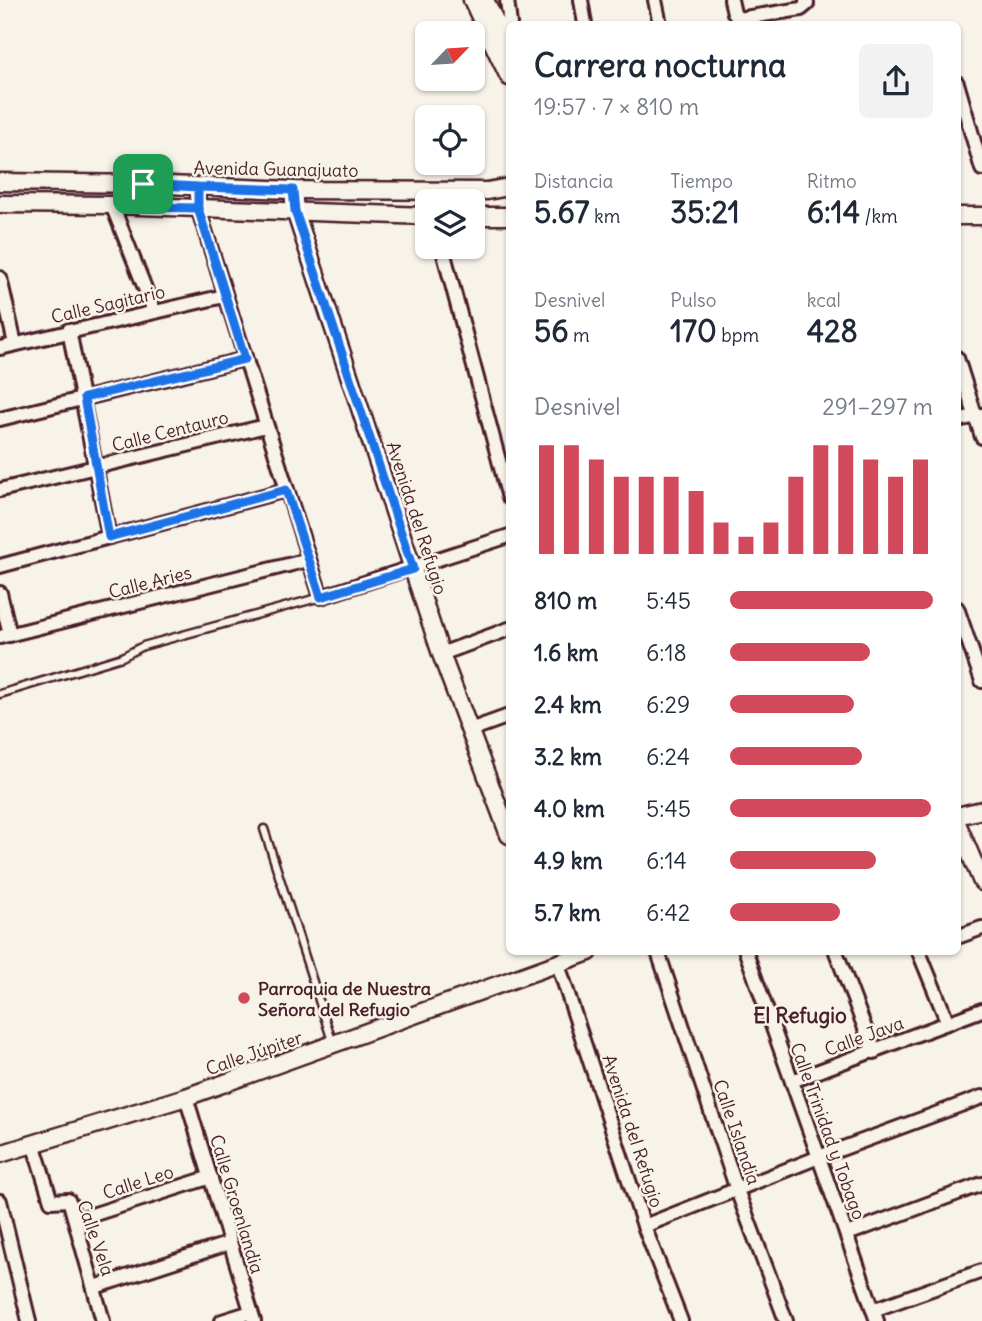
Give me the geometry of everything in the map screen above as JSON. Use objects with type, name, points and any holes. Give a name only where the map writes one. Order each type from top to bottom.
[{"type":"street","points":[[472,0],[506,71]]},
{"type":"street","points":[[485,0],[506,43]]},
{"type":"street","points":[[507,0],[510,21]]},
{"type":"street","points":[[581,0],[584,21]]},
{"type":"street","points":[[655,0],[659,21]]},
{"type":"street","points":[[731,0],[735,17],[738,19],[805,4]]},
{"type":"street","points":[[961,97],[982,169]]},
{"type":"street","name":"Avenida Guanajuato","points":[[0,182],[293,190],[487,191],[506,188]]},
{"type":"street","points":[[143,184],[143,207]]},
{"type":"street","points":[[198,187],[198,208],[224,296],[321,597],[506,537]]},
{"type":"street","name":"Avenida del Refugio","points":[[293,190],[295,211],[441,654],[506,827]]},
{"type":"street","points":[[0,204],[112,205],[415,216]]},
{"type":"street","points":[[112,205],[154,311]]},
{"type":"street","points":[[485,216],[506,216]]},
{"type":"street","points":[[961,216],[982,216]]},
{"type":"street","points":[[445,259],[506,487]]},
{"type":"street","points":[[0,278],[15,344]]},
{"type":"street","name":"Calle Sagitario","points":[[0,348],[224,296]]},
{"type":"street","points":[[69,330],[109,537]]},
{"type":"street","points":[[0,419],[245,359]]},
{"type":"street","points":[[961,368],[979,415],[982,437]]},
{"type":"street","points":[[961,420],[979,415]]},
{"type":"street","name":"Calle Centauro","points":[[0,490],[266,426]]},
{"type":"street","points":[[0,566],[286,490]]},
{"type":"street","name":"Calle Aries","points":[[5,636],[308,560]]},
{"type":"street","points":[[0,593],[5,636]]},
{"type":"street","points":[[961,620],[982,681]]},
{"type":"street","points":[[441,654],[506,630]]},
{"type":"street","points":[[470,730],[506,717]]},
{"type":"street","points":[[961,815],[982,810]]},
{"type":"street","points":[[961,832],[982,882]]},
{"type":"street","points":[[961,936],[982,928]]},
{"type":"street","name":"Calle Islandia","points":[[659,955],[737,1190],[786,1321]]},
{"type":"street","name":"Calle Trinidad y Tobago","points":[[747,955],[875,1316]]},
{"type":"street","points":[[837,955],[874,1052]]},
{"type":"street","points":[[920,955],[948,1023]]},
{"type":"street","name":"Avenida del Refugio","points":[[556,958],[644,1226],[681,1321]]},
{"type":"street","name":"Calle Júpiter","points":[[0,1154],[186,1097],[334,1045],[556,958]]},
{"type":"street","name":"Calle Java","points":[[792,1081],[982,1010]]},
{"type":"street","name":"Calle Groenlandia","points":[[186,1097],[252,1317]]},
{"type":"street","points":[[644,1226],[982,1097]]},
{"type":"street","name":"Calle Vela","points":[[33,1143],[51,1201],[68,1200],[76,1220],[103,1321]]},
{"type":"street","name":"Calle Leo","points":[[76,1220],[211,1177]]},
{"type":"street","points":[[847,1234],[982,1184]]},
{"type":"street","points":[[0,1201],[29,1321]]},
{"type":"street","points":[[95,1287],[230,1243]]},
{"type":"street","points":[[875,1316],[982,1271]]},
{"type":"street","points":[[222,1321],[252,1317]]},
{"type":"lane","points":[[0,694],[122,657],[144,646],[321,597]]},
{"type":"lane","points":[[264,829],[334,1045]]},
{"type":"place","name":"Parroquia de Nuestra Señora del Refugio","points":[[244,998]]},
{"type":"district","name":"El Refugio","points":[[800,1015]]},
{"type":"route","points":[[143,184],[143,207],[198,208],[198,187],[293,190],[295,211],[413,569],[321,597],[286,490],[109,537],[84,398],[245,359],[198,208],[198,187],[143,184]]}]
